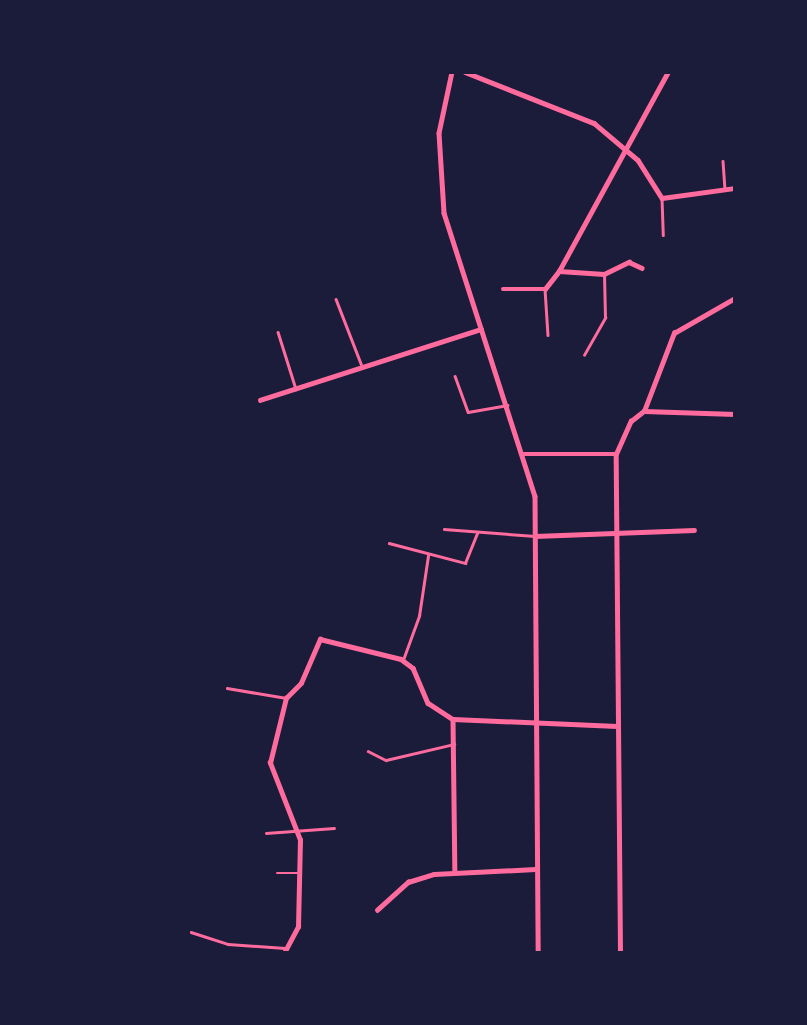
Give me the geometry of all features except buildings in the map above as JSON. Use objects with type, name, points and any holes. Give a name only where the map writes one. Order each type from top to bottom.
[{"type":"street","points":[[452,72],[439,133],[439,183],[481,329],[535,496],[538,953]]},
{"type":"street","points":[[465,72],[594,123],[628,150],[662,198],[735,188]]},
{"type":"street","points":[[503,289],[545,289],[559,271],[628,150],[668,72]]},
{"type":"street","points":[[559,271],[604,274],[629,262],[642,268]]},
{"type":"street","points":[[620,953],[616,453],[631,421],[643,411],[674,333],[735,298]]},
{"type":"street","points":[[260,400],[481,329]]},
{"type":"street","points":[[643,411],[735,414]]},
{"type":"street","points":[[523,454],[616,453]]},
{"type":"street","points":[[535,536],[694,530]]},
{"type":"street","points":[[286,951],[298,927],[299,873],[296,834],[270,771],[286,698],[301,683],[320,639],[403,660],[428,703],[453,719],[617,726]]},
{"type":"street","points":[[453,719],[455,872]]},
{"type":"street","points":[[377,910],[408,882],[455,872],[536,869]]},
{"type":"lane","points":[[723,161],[726,189]]},
{"type":"lane","points":[[662,198],[663,235]]},
{"type":"lane","points":[[584,355],[605,318],[604,274]]},
{"type":"lane","points":[[545,289],[548,335]]},
{"type":"lane","points":[[337,299],[362,366]]},
{"type":"lane","points":[[278,332],[296,389]]},
{"type":"lane","points":[[455,376],[468,412],[507,405]]},
{"type":"lane","points":[[444,529],[535,536]]},
{"type":"lane","points":[[389,543],[428,556],[465,562],[477,533]]},
{"type":"lane","points":[[403,660],[419,616],[428,556]]},
{"type":"lane","points":[[228,688],[286,698]]},
{"type":"lane","points":[[368,751],[386,760],[453,744]]},
{"type":"lane","points":[[267,833],[296,834],[334,828]]},
{"type":"lane","points":[[277,873],[299,873]]},
{"type":"lane","points":[[191,932],[228,944],[272,942],[286,951]]}]
